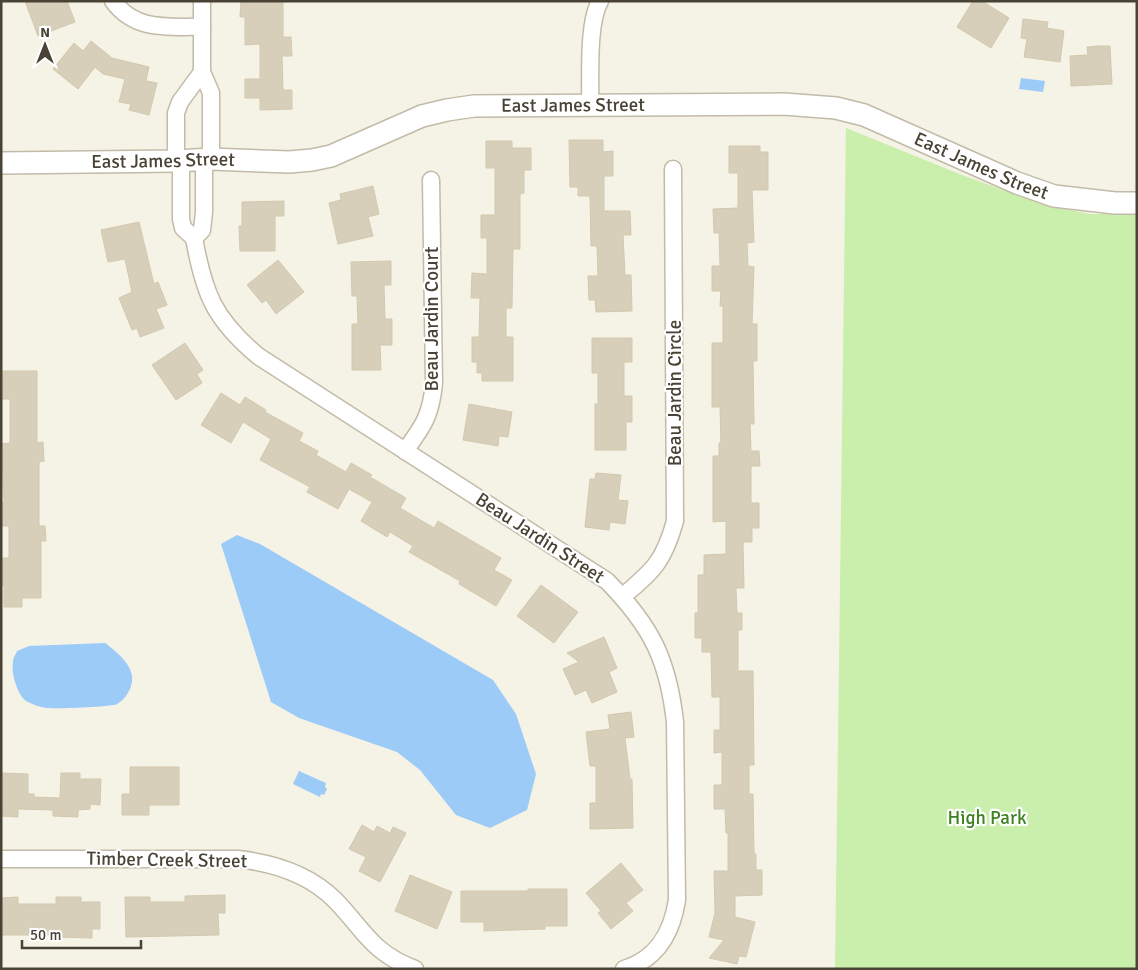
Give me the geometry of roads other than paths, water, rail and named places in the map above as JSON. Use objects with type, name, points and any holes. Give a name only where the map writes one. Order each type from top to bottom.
[{"type":"street","points":[[113,1],[127,17],[149,25],[202,27]]},
{"type":"street","points":[[202,1],[202,72],[211,93],[202,230],[194,238],[183,228],[181,219],[176,113],[180,102],[202,72]]},
{"type":"street","points":[[590,105],[591,35],[600,1]]},
{"type":"street","name":"East James Street","points":[[1,163],[207,159],[289,162],[331,156],[402,124],[447,110],[504,105],[784,104],[836,108],[864,115],[1017,183],[1054,196],[1105,202],[1137,203]]},
{"type":"street","name":"Beau Jardin Circle","points":[[622,597],[647,576],[660,561],[669,542],[675,520],[673,169]]},
{"type":"street","name":"Beau Jardin Court","points":[[406,451],[427,418],[432,402],[434,383],[431,180]]},
{"type":"street","name":"Beau Jardin Street","points":[[194,238],[200,270],[209,296],[222,321],[258,356],[607,581],[646,627],[660,652],[673,700],[675,722],[677,900],[674,919],[666,937],[642,961],[624,969]]},
{"type":"street","name":"Timber Creek Street","points":[[1,860],[238,859],[265,863],[279,867],[316,885],[334,899],[362,933],[386,955],[414,969]]},
{"type":"water","points":[[1021,78],[1045,81],[1043,92],[1019,89]]},
{"type":"water","points":[[237,535],[260,544],[493,680],[516,714],[536,774],[527,810],[490,828],[456,815],[420,770],[397,752],[299,718],[271,702],[221,544]]},
{"type":"water","points":[[105,643],[121,657],[132,675],[130,689],[122,701],[117,704],[84,708],[46,708],[26,701],[20,694],[13,672],[13,661],[17,651],[29,646]]},
{"type":"water","points":[[299,771],[326,783],[325,787],[327,789],[324,795],[321,794],[320,797],[293,784]]},
{"type":"park label","name":"High Park","points":[[987,818]]}]
